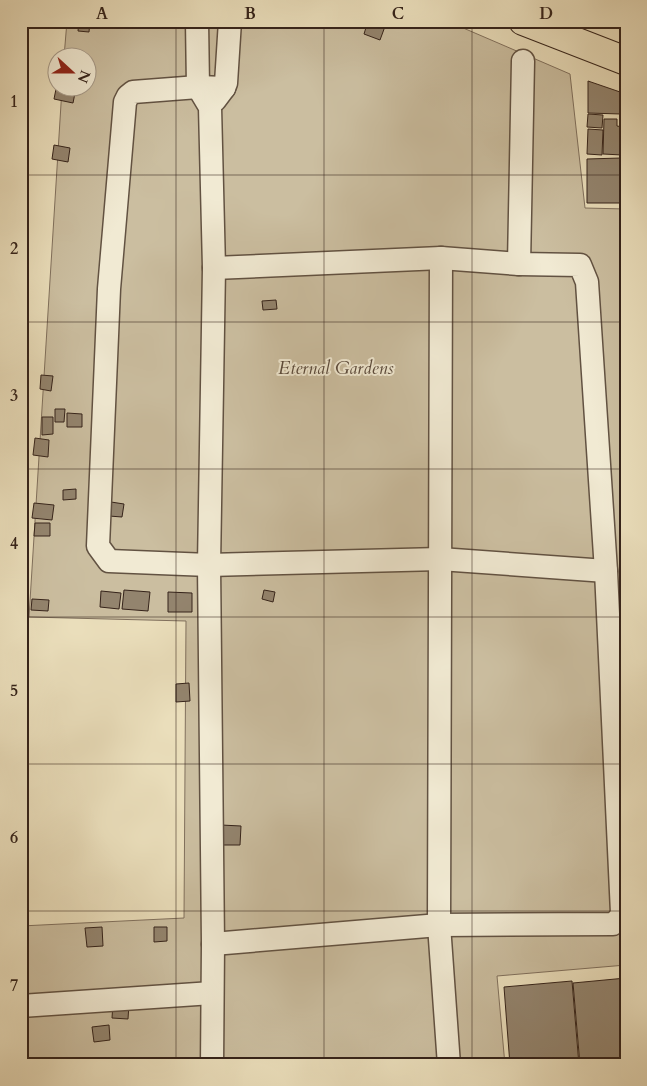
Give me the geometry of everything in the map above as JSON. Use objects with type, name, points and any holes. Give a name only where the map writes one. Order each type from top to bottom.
[{"type":"highway","points":[[523,21],[626,61]]},
{"type":"street","points":[[197,21],[198,87],[210,107],[214,268],[209,564],[214,944],[212,1065]]},
{"type":"street","points":[[210,107],[226,83],[230,21]]},
{"type":"street","points":[[519,264],[522,60]]},
{"type":"street","points":[[224,88],[198,87],[133,92],[125,102],[109,289],[98,546],[109,561],[209,564],[440,559],[606,572]]},
{"type":"street","points":[[441,258],[439,925],[449,1065]]},
{"type":"street","points":[[214,268],[441,258],[519,264],[580,265],[587,282],[606,572],[622,913],[619,920],[613,924],[439,925],[214,944]]},
{"type":"street","points":[[21,1006],[212,993]]},
{"type":"green space","name":"Eternal Gardens","points":[[67,21],[447,21],[570,74],[585,208],[626,209],[626,965],[497,976],[505,1065],[21,1065],[21,926],[184,918],[186,621],[29,617],[61,98],[98,98],[98,48],[65,48]]},
{"type":"building","points":[[79,21],[90,21],[89,32],[78,31]]},
{"type":"building","points":[[368,21],[387,21],[380,40],[364,34]]},
{"type":"building","points":[[588,81],[623,93],[621,114],[588,113]]},
{"type":"building","points":[[54,98],[74,98],[73,103]]},
{"type":"building","points":[[588,114],[603,115],[602,128],[587,127]]},
{"type":"building","points":[[604,119],[617,119],[617,126],[623,127],[622,155],[603,154]]},
{"type":"building","points":[[588,129],[603,130],[602,155],[587,154]]},
{"type":"building","points":[[54,145],[70,148],[68,162],[52,159]]},
{"type":"building","points":[[621,158],[622,203],[587,203],[587,159]]},
{"type":"building","points":[[276,300],[277,309],[263,310],[262,301]]},
{"type":"building","points":[[41,375],[53,376],[51,391],[40,389]]},
{"type":"building","points":[[55,409],[65,409],[64,422],[55,422]]},
{"type":"building","points":[[67,413],[82,414],[82,427],[67,427]]},
{"type":"building","points":[[42,417],[53,417],[53,434],[42,435]]},
{"type":"building","points":[[35,438],[49,440],[48,457],[33,455]]},
{"type":"building","points":[[76,489],[76,499],[63,500],[63,490]]},
{"type":"building","points":[[111,502],[124,504],[122,517],[109,516]]},
{"type":"building","points":[[34,503],[54,505],[52,520],[32,518]]},
{"type":"building","points":[[35,523],[50,523],[50,536],[34,536]]},
{"type":"building","points":[[124,590],[150,592],[148,611],[122,609]]},
{"type":"building","points":[[264,590],[275,592],[273,602],[262,599]]},
{"type":"building","points":[[101,591],[121,593],[119,609],[100,607]]},
{"type":"building","points":[[168,592],[192,593],[192,612],[168,612]]},
{"type":"building","points":[[32,599],[49,600],[48,611],[31,610]]},
{"type":"building","points":[[189,683],[190,701],[176,702],[176,684]]},
{"type":"building","points":[[221,825],[241,826],[240,845],[221,845]]},
{"type":"building","points":[[102,927],[103,946],[87,947],[85,928]]},
{"type":"building","points":[[154,927],[167,927],[167,941],[154,942]]},
{"type":"building","points":[[626,978],[626,1065],[580,1065],[573,983]]},
{"type":"building","points":[[572,981],[579,1065],[510,1065],[504,987]]},
{"type":"building","points":[[113,1003],[129,1004],[128,1019],[112,1018]]},
{"type":"building","points":[[109,1025],[110,1040],[94,1042],[92,1027]]},
{"type":"building","points":[[123,1061],[124,1065],[108,1065],[108,1064]]}]
